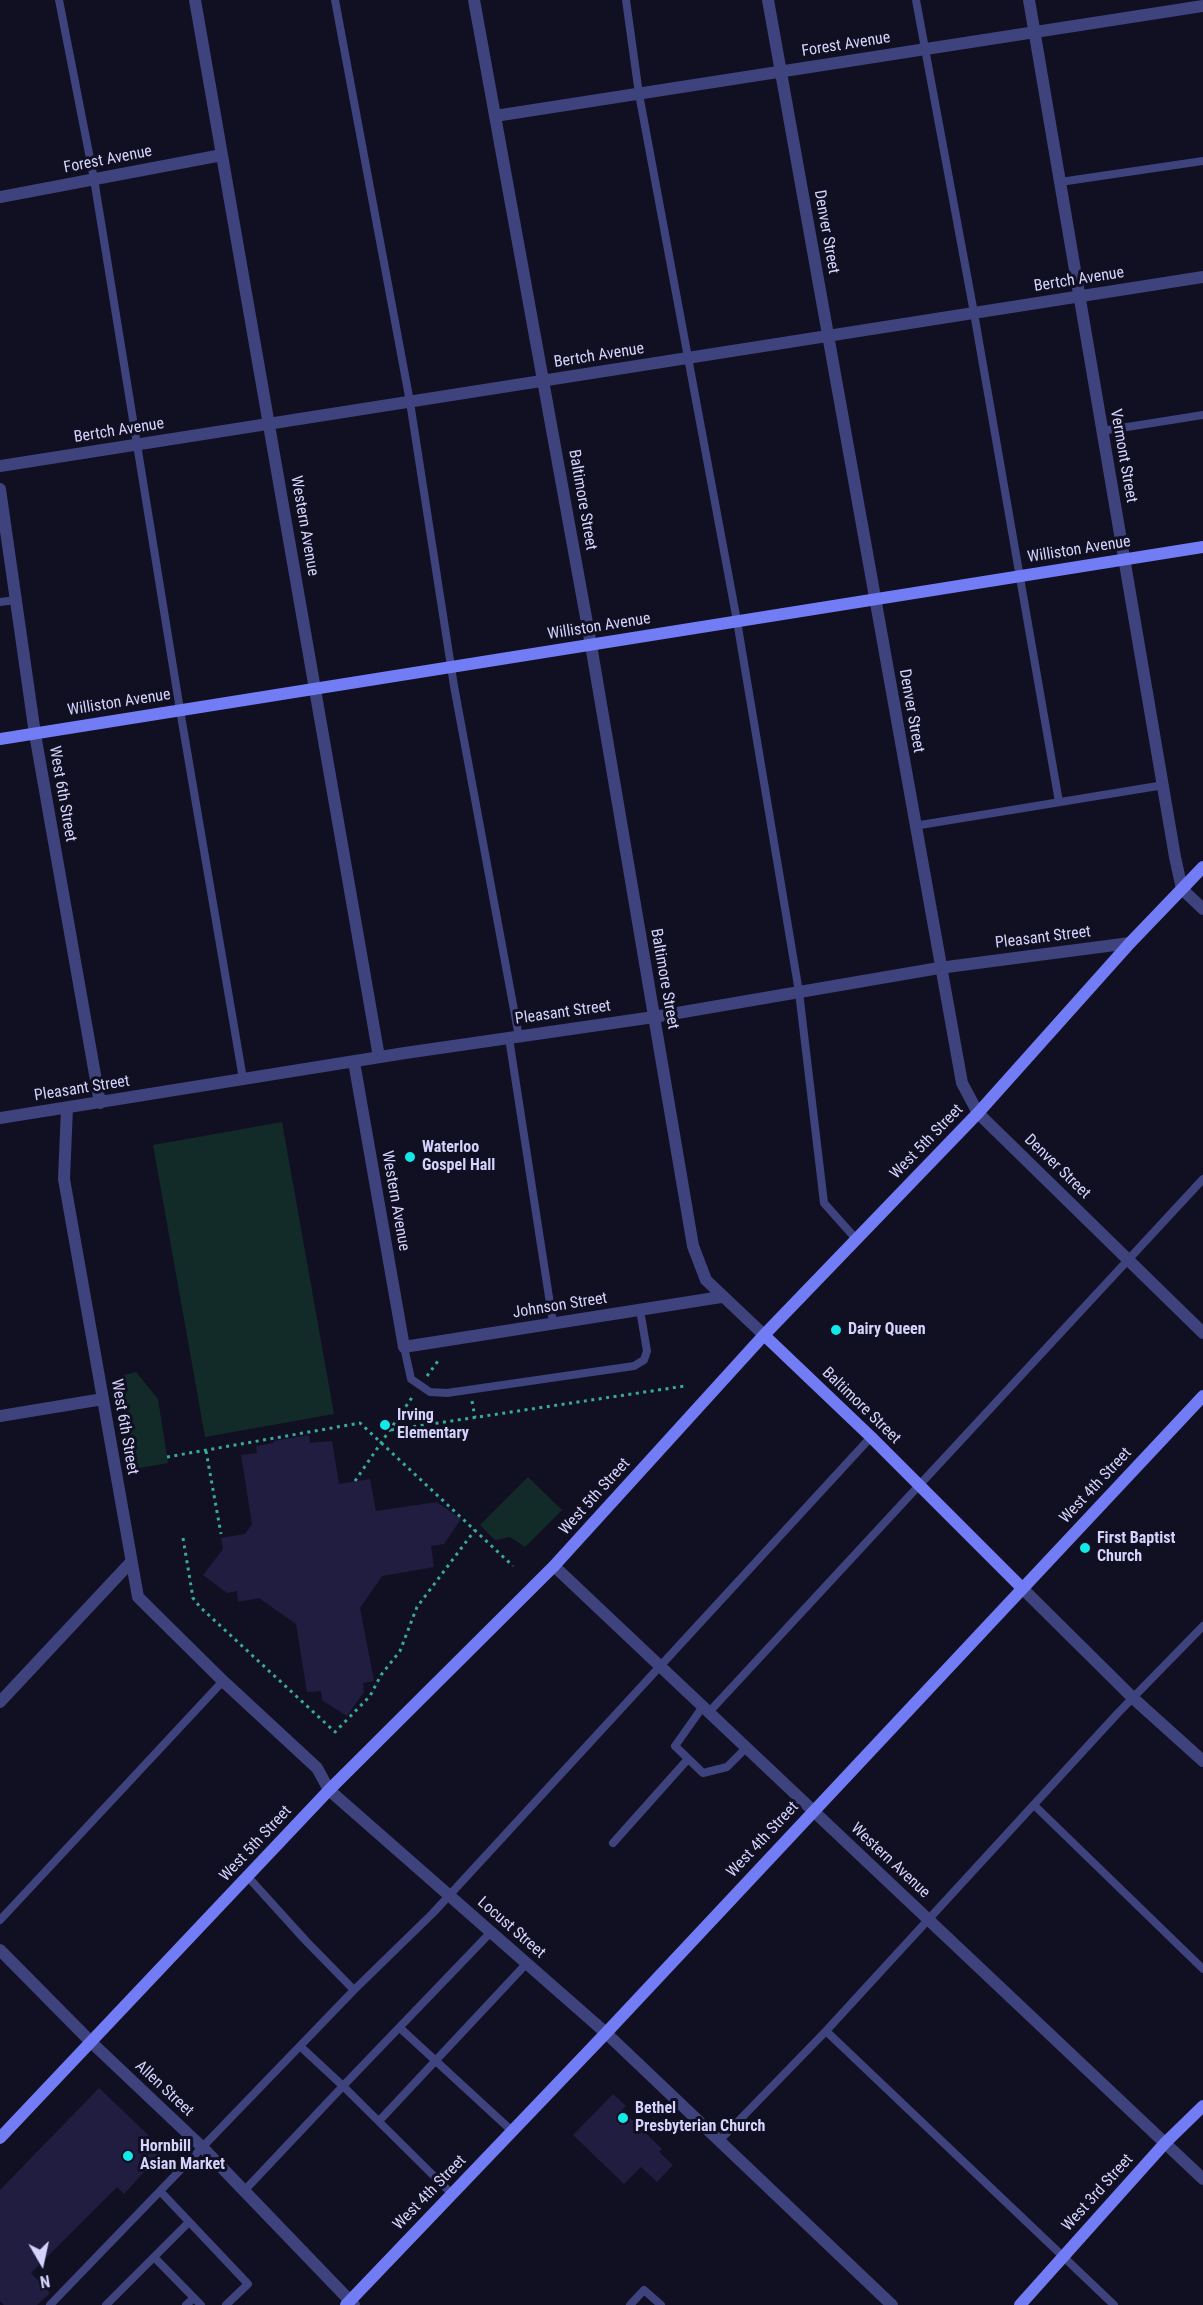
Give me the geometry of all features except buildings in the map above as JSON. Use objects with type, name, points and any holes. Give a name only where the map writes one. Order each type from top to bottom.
[{"type":"main road","name":"Williston Avenue","points":[[0,739],[1203,547]]},
{"type":"main road","name":"West 5th Street","points":[[0,2138],[329,1790],[554,1566],[764,1335],[978,1113],[1130,943],[1203,867]]},
{"type":"main road","name":"Baltimore Street","points":[[764,1335],[871,1437],[1022,1588]]},
{"type":"main road","name":"West 4th Street","points":[[350,2304],[1203,1396]]},
{"type":"main road","name":"West 3rd Street","points":[[1020,2305],[1165,2143],[1203,2106]]},
{"type":"street","name":"Western Avenue","points":[[195,0],[379,1057]]},
{"type":"street","name":"Baltimore Street","points":[[474,0],[591,645],[693,1246],[706,1280],[721,1297],[764,1335]]},
{"type":"street","name":"Denver Street","points":[[768,0],[939,968],[962,1083],[978,1113],[1203,1333]]},
{"type":"street","name":"Vermont Street","points":[[1029,0],[1182,889]]},
{"type":"street","name":"Forest Avenue","points":[[495,116],[1203,6]]},
{"type":"street","name":"Forest Avenue","points":[[0,197],[222,155]]},
{"type":"street","name":"Bertch Avenue","points":[[0,466],[1203,277]]},
{"type":"street","name":"West 6th Street","points":[[0,489],[35,734],[100,1103]]},
{"type":"street","points":[[1182,889],[1203,909]]},
{"type":"street","name":"Pleasant Street","points":[[0,1118],[379,1057],[654,1017],[939,968],[1130,943]]},
{"type":"street","name":"Western Avenue","points":[[354,1062],[404,1347]]},
{"type":"street","name":"West 6th Street","points":[[67,1108],[64,1179],[131,1562]]},
{"type":"street","name":"Johnson Street","points":[[404,1347],[721,1297]]},
{"type":"street","points":[[0,1416],[103,1399]]},
{"type":"street","points":[[0,1702],[131,1562]]},
{"type":"street","name":"Locust Street","points":[[131,1562],[138,1597],[223,1682],[317,1767],[329,1790],[606,2033],[892,2305]]},
{"type":"street","name":"Western Avenue","points":[[554,1566],[707,1708],[1203,2179]]},
{"type":"street","name":"Baltimore Street","points":[[1022,1588],[1133,1698],[1203,1761]]},
{"type":"street","name":"Allen Street","points":[[0,1950],[90,2042],[202,2147],[350,2304]]},
{"type":"lane","points":[[59,0],[94,179],[180,710],[243,1079]]},
{"type":"lane","points":[[335,0],[410,402],[451,666],[514,1037],[553,1323]]},
{"type":"lane","points":[[626,0],[639,94],[690,358],[737,621],[799,992],[824,1203],[856,1239]]},
{"type":"lane","points":[[916,0],[974,313],[1059,802]]},
{"type":"lane","points":[[1060,182],[1203,161]]},
{"type":"lane","points":[[1102,431],[1203,415]]},
{"type":"lane","points":[[0,602],[16,600]]},
{"type":"lane","points":[[914,826],[1164,785]]},
{"type":"lane","points":[[747,1747],[727,1767],[703,1773],[675,1746],[707,1708],[919,1486],[1203,1179]]},
{"type":"lane","points":[[404,1347],[408,1372],[420,1386],[430,1392],[447,1393],[633,1366],[644,1360],[647,1351],[640,1310]]},
{"type":"lane","points":[[50,2305],[354,1990],[449,1895],[662,1667],[871,1437]]},
{"type":"lane","points":[[720,2140],[826,2031],[1133,1698],[1203,1626]]},
{"type":"lane","points":[[0,1920],[223,1682]]},
{"type":"lane","points":[[613,1843],[688,1759]]},
{"type":"lane","points":[[1034,1805],[1203,1969]]},
{"type":"lane","points":[[248,1877],[354,1990]]},
{"type":"lane","points":[[244,2191],[492,1932]]},
{"type":"lane","points":[[380,2120],[527,1963]]},
{"type":"lane","points":[[400,2028],[512,2131]]},
{"type":"lane","points":[[826,2031],[1114,2305]]},
{"type":"lane","points":[[300,2047],[380,2120],[452,2194]]},
{"type":"lane","points":[[160,2191],[248,2284],[226,2305]]},
{"type":"lane","points":[[109,2304],[189,2222]]},
{"type":"lane","points":[[154,2257],[201,2305]]},
{"type":"lane","points":[[630,2305],[644,2290],[661,2305]]},
{"type":"lane","points":[[186,2305],[194,2298]]},
{"type":"path","points":[[355,1481],[438,1361]]},
{"type":"path","points":[[391,1430],[685,1386]]},
{"type":"path","points":[[472,1399],[475,1418]]},
{"type":"path","points":[[167,1457],[360,1424],[513,1566]]},
{"type":"path","points":[[206,1450],[221,1534]]},
{"type":"path","points":[[183,1538],[193,1598],[200,1607],[335,1732],[370,1696],[381,1675],[400,1651],[417,1607],[475,1530]]},
{"type":"green space","points":[[282,1122],[334,1414],[205,1437],[153,1145]]},
{"type":"green space","points":[[136,1372],[158,1399],[168,1463],[134,1469],[118,1377]]},
{"type":"green space","points":[[528,1477],[562,1510],[525,1547],[510,1537],[495,1540],[480,1525]]},
{"type":"place","name":"Waterloo Gospel Hall","points":[[410,1157]]},
{"type":"place","name":"Dairy Queen","points":[[836,1330]]},
{"type":"place","name":"Irving Elementary","points":[[385,1425]]},
{"type":"place","name":"First Baptist Church","points":[[1085,1548]]},
{"type":"place","name":"Bethel Presbyterian Church","points":[[623,2118]]},
{"type":"place","name":"Hornbill Asian Market","points":[[128,2156]]}]
